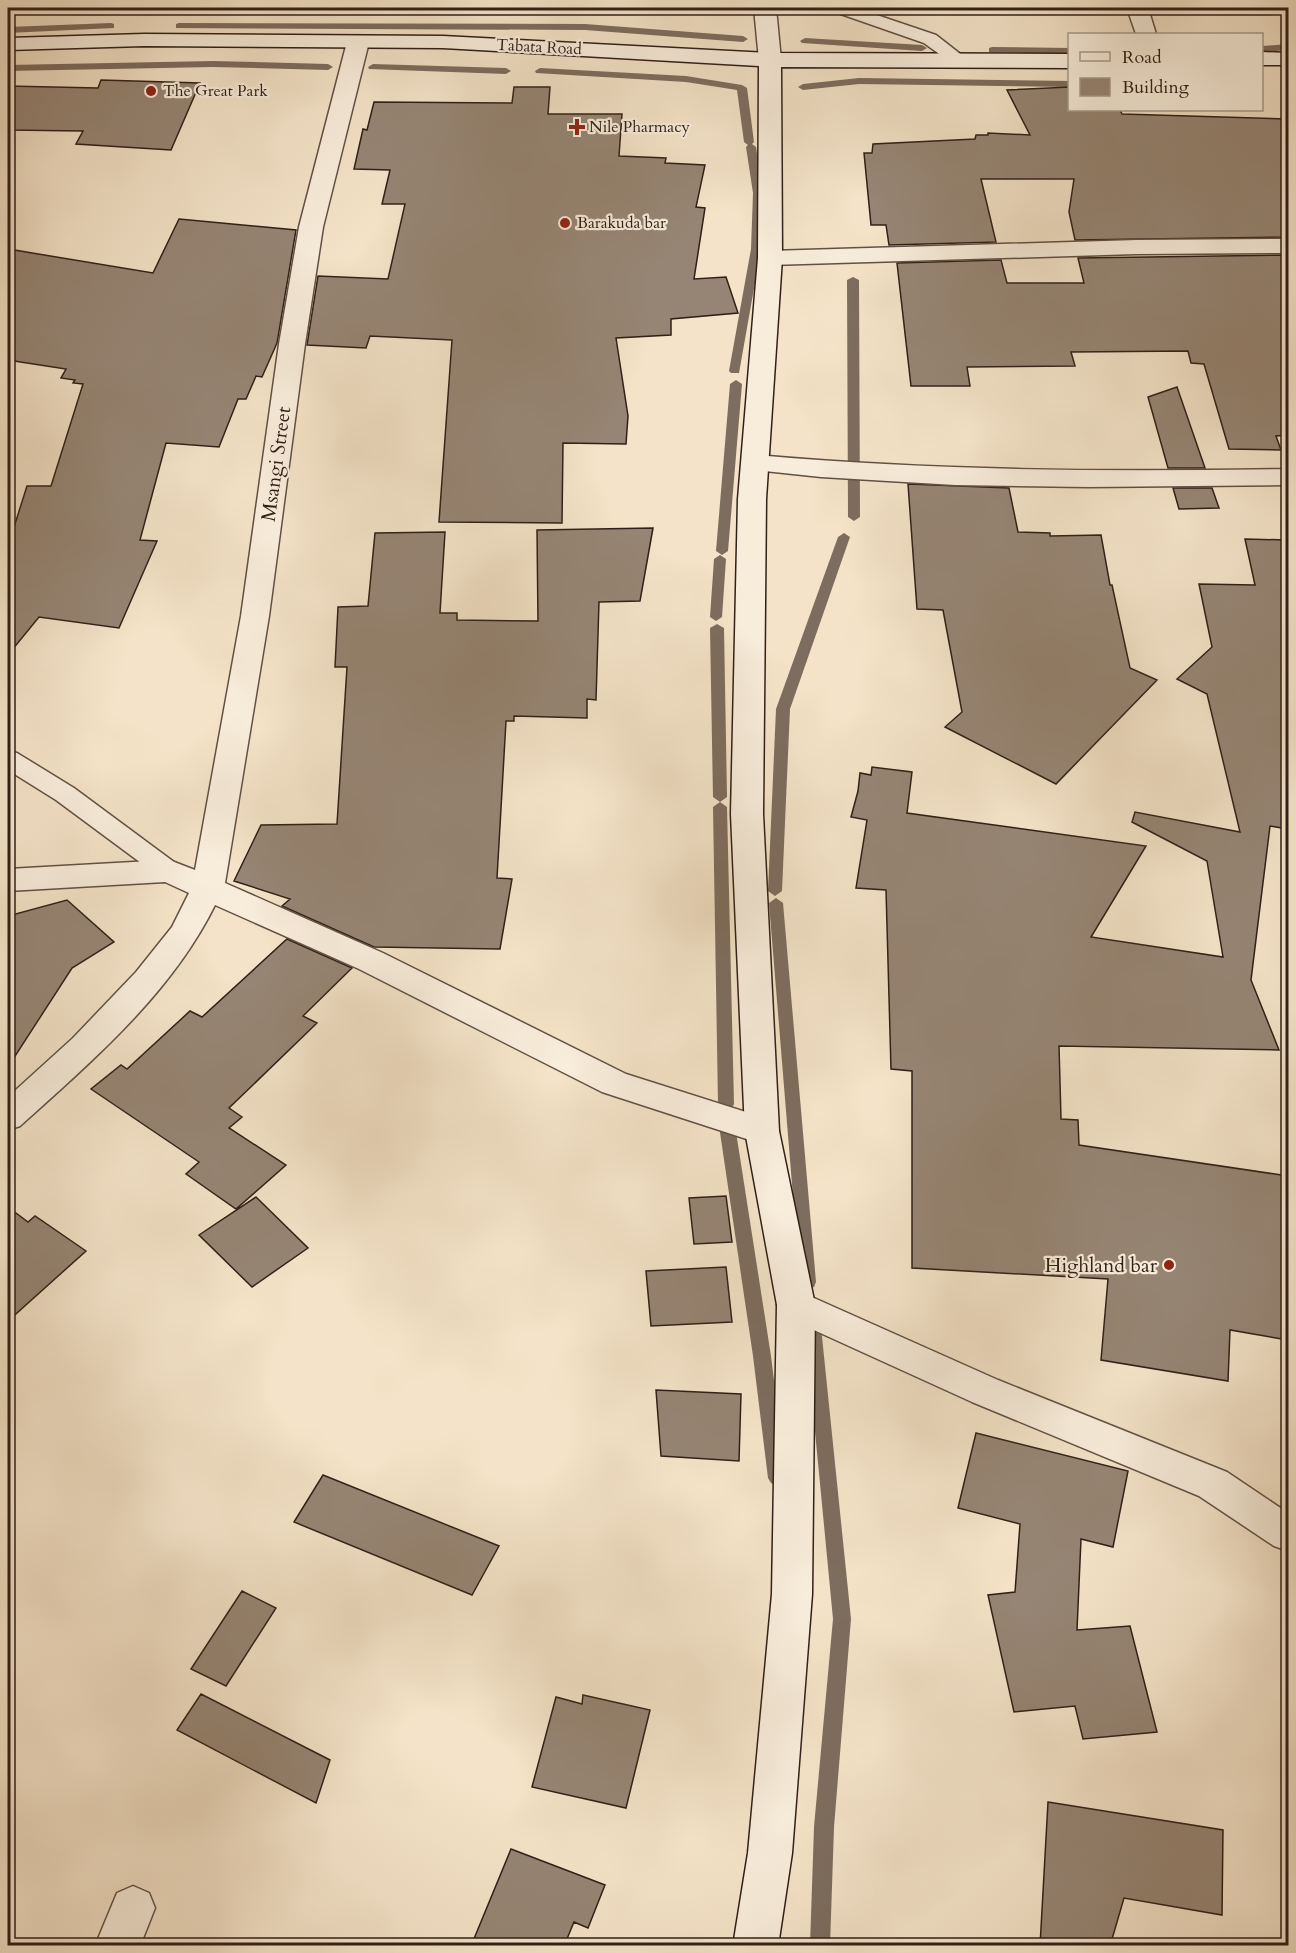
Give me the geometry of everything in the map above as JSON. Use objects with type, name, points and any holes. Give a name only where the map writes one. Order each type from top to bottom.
[{"type":"street","points":[[755,1946],[770,1852],[792,1594],[796,1305],[762,1131],[747,814],[752,499],[770,258],[770,60],[765,8]]},
{"type":"street","points":[[1138,8],[1146,33]]},
{"type":"street","name":"Tabata Road","points":[[8,44],[144,40],[454,43],[770,60],[1068,61]]},
{"type":"street","name":"Msangi Street","points":[[8,1117],[85,1047],[148,981],[185,933],[208,888],[255,616],[292,344],[311,227],[357,42]]},
{"type":"street","points":[[1263,59],[1288,59]]},
{"type":"street","points":[[770,258],[1137,247],[1288,246]]},
{"type":"street","points":[[755,463],[854,473],[999,478],[1288,477]]},
{"type":"street","points":[[8,880],[169,871],[371,961],[614,1083],[762,1131]]},
{"type":"street","points":[[796,1305],[985,1391],[1213,1484],[1278,1524],[1288,1534]]},
{"type":"lane","points":[[841,8],[930,39],[958,60]]},
{"type":"lane","points":[[8,759],[65,794],[169,871]]},
{"type":"building","points":[[101,80],[200,83],[171,150],[76,144],[83,131],[8,130],[8,86],[98,88]]},
{"type":"building","points":[[514,87],[550,87],[548,114],[622,114],[619,156],[666,158],[665,163],[705,165],[696,207],[705,208],[694,279],[726,277],[738,313],[671,319],[671,335],[616,338],[628,416],[626,444],[563,443],[562,523],[439,522],[452,340],[370,336],[366,348],[307,345],[318,276],[388,279],[405,204],[382,204],[390,170],[354,169],[363,129],[367,130],[374,102],[512,103]]},
{"type":"building","points":[[1068,87],[1068,111],[1120,111],[1122,114],[1288,119],[1288,237],[1075,240],[1069,212],[1074,179],[981,179],[996,242],[889,245],[886,225],[871,225],[864,153],[872,153],[873,144],[975,139],[976,135],[988,135],[988,133],[1030,135],[1007,90]]},
{"type":"building","points":[[179,219],[296,230],[277,343],[262,377],[256,376],[246,399],[238,399],[219,447],[166,443],[140,540],[157,541],[119,628],[39,617],[8,655],[8,546],[27,486],[51,486],[83,384],[61,378],[66,369],[8,360],[8,249],[153,273]]},
{"type":"building","points":[[1288,255],[1288,435],[1276,436],[1281,450],[1229,449],[1204,364],[1191,363],[1188,351],[1071,352],[1075,366],[967,367],[970,386],[911,386],[897,263],[1001,260],[1007,283],[1084,283],[1078,258]]},
{"type":"building","points":[[1177,387],[1205,468],[1168,468],[1148,397]]},
{"type":"building","points":[[908,484],[1009,488],[1018,532],[1050,533],[1050,536],[1101,535],[1110,585],[1112,585],[1130,668],[1157,680],[1056,784],[945,727],[962,712],[943,610],[917,609]]},
{"type":"building","points":[[1173,488],[1212,488],[1219,508],[1179,509]]},
{"type":"building","points":[[653,528],[640,601],[599,602],[596,700],[587,699],[587,718],[514,716],[514,721],[506,721],[497,878],[512,879],[500,949],[374,947],[282,906],[290,899],[234,881],[261,825],[337,824],[347,667],[335,667],[338,607],[368,606],[375,533],[445,532],[440,613],[457,613],[457,620],[538,621],[537,530]]},
{"type":"building","points":[[1245,539],[1288,540],[1288,829],[1270,826],[1251,980],[1279,1050],[1059,1046],[1061,1119],[1078,1120],[1079,1145],[1288,1176],[1288,1340],[1230,1330],[1228,1381],[1101,1360],[1108,1279],[912,1268],[912,1071],[891,1069],[886,890],[856,888],[867,820],[851,817],[860,773],[871,775],[872,767],[912,772],[907,813],[1146,846],[1091,937],[1223,957],[1207,861],[1132,822],[1135,812],[1240,832],[1207,694],[1177,679],[1212,647],[1199,584],[1255,585]]},
{"type":"building","points":[[67,900],[114,942],[72,968],[8,1067],[8,916]]},
{"type":"building","points":[[287,939],[352,968],[303,1016],[317,1023],[229,1108],[242,1117],[229,1128],[286,1165],[236,1209],[186,1174],[199,1162],[91,1089],[121,1065],[127,1069],[190,1011],[202,1017]]},
{"type":"building","points":[[726,1196],[732,1242],[694,1244],[689,1198]]},
{"type":"building","points":[[256,1197],[308,1248],[252,1287],[199,1235]]},
{"type":"building","points":[[8,1207],[28,1222],[35,1216],[86,1251],[8,1321]]},
{"type":"building","points":[[726,1267],[732,1322],[651,1326],[646,1271]]},
{"type":"building","points":[[656,1390],[741,1394],[739,1461],[661,1456]]},
{"type":"building","points":[[976,1433],[1128,1471],[1113,1547],[1081,1539],[1077,1630],[1130,1626],[1157,1732],[1083,1739],[1075,1706],[1014,1712],[988,1595],[1015,1592],[1020,1524],[958,1508]]},
{"type":"building","points":[[323,1475],[499,1546],[472,1595],[294,1522]]},
{"type":"building","points":[[242,1591],[276,1608],[226,1686],[191,1669]]},
{"type":"building","points":[[201,1694],[330,1760],[316,1803],[177,1730]]},
{"type":"building","points":[[583,1695],[650,1710],[626,1808],[532,1787],[556,1697],[582,1704]]},
{"type":"building","points":[[1048,1802],[1223,1830],[1222,1915],[1124,1898],[1110,1946],[1040,1946]]},
{"type":"building","points":[[511,1849],[605,1885],[588,1928],[574,1922],[564,1946],[471,1946]]},
{"type":"waterway","points":[[8,30],[111,26]]},
{"type":"waterway","points":[[179,26],[585,27],[743,39]]},
{"type":"waterway","points":[[805,41],[922,48]]},
{"type":"waterway","points":[[1263,49],[1288,47]]},
{"type":"waterway","points":[[992,50],[1068,51]]},
{"type":"waterway","points":[[8,68],[213,64],[328,67]]},
{"type":"waterway","points":[[373,67],[506,71]]},
{"type":"waterway","points":[[540,71],[686,79],[742,88],[749,142]]},
{"type":"waterway","points":[[803,87],[859,81],[1068,84]]},
{"type":"waterway","points":[[735,371],[756,249],[758,193],[751,147]]},
{"type":"waterway","points":[[853,280],[854,517]]},
{"type":"waterway","points":[[722,551],[736,384]]},
{"type":"waterway","points":[[775,891],[783,709],[844,537]]},
{"type":"waterway","points":[[716,617],[720,559]]},
{"type":"waterway","points":[[717,628],[720,797]]},
{"type":"waterway","points":[[720,807],[726,1104]]},
{"type":"waterway","points":[[776,903],[808,1282]]},
{"type":"waterway","points":[[726,1119],[762,1356],[777,1478]]},
{"type":"waterway","points":[[813,1327],[842,1619],[824,1827],[820,1946]]},
{"type":"place","name":"The Great Park","points":[[151,91]]},
{"type":"place","name":"Nile Pharmacy","points":[[577,127]]},
{"type":"place","name":"Barakuda bar","points":[[565,223]]},
{"type":"place","name":"Highland bar","points":[[1169,1265]]}]
